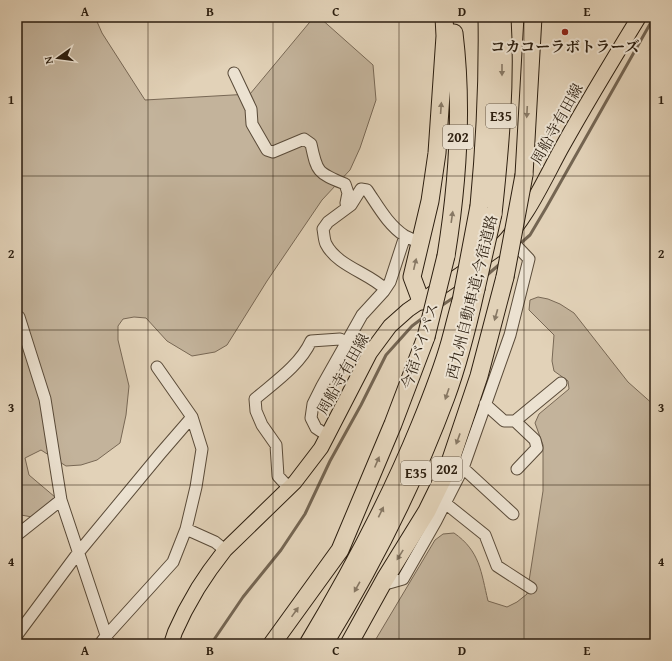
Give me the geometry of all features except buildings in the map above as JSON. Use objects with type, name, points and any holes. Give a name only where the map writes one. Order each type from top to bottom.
[{"type":"highway","points":[[421,300],[412,277],[412,239],[430,201],[437,153],[445,36],[444,17]]},
{"type":"highway","name":"今宿バイパス","points":[[272,644],[340,550],[393,424],[426,337],[446,256],[452,216],[456,171],[459,101],[452,17]]},
{"type":"highway","name":"西九州自動車道;今宿道路","points":[[308,644],[349,573],[380,514],[408,455],[434,391],[450,342],[461,300],[479,206],[488,89],[487,17]]},
{"type":"highway","name":"西九州自動車道;今宿道路","points":[[324,644],[393,520],[422,460],[447,396],[463,345],[493,207],[500,143],[502,17]]},
{"type":"highway","name":"202","points":[[349,644],[385,580],[427,511],[448,468],[479,376],[505,277],[524,175],[533,17]]},
{"type":"highway","points":[[477,64],[484,156]]},
{"type":"main road","name":"周船寺有田線","points":[[171,644],[175,632],[198,588],[225,550],[290,488],[317,454],[328,436],[370,353],[390,326],[421,300],[497,249],[509,238],[536,198],[562,149],[639,17]]},
{"type":"street","points":[[234,73],[250,109],[252,124],[266,150],[273,152],[304,139],[311,144],[317,167],[325,176],[346,184],[348,193],[346,203],[348,207]]},
{"type":"street","points":[[328,436],[316,428],[311,418],[313,404],[362,315],[385,289],[390,282],[412,239],[399,232],[386,218],[367,190],[361,189],[352,204],[328,222],[323,229],[326,244],[339,259],[378,282],[385,289]]},
{"type":"street","points":[[385,580],[389,584],[403,579],[414,562],[446,503],[463,468],[510,335],[529,259],[509,238]]},
{"type":"street","points":[[18,316],[45,399],[61,500],[105,641]]},
{"type":"street","points":[[290,488],[278,476],[276,445],[262,425],[256,411],[255,399],[296,363],[311,341],[340,339],[346,342]]},
{"type":"street","points":[[105,641],[173,562],[186,528],[196,487],[202,449],[192,417],[157,367]]},
{"type":"street","points":[[485,404],[504,421],[516,421],[561,383]]},
{"type":"street","points":[[17,636],[78,553],[192,417]]},
{"type":"street","points":[[516,421],[536,440],[537,448],[517,469]]},
{"type":"street","points":[[463,468],[513,514]]},
{"type":"street","points":[[17,535],[61,500]]},
{"type":"street","points":[[446,503],[485,535],[497,566],[531,588]]},
{"type":"street","points":[[186,528],[215,542],[225,550]]},
{"type":"shaded area","points":[[17,17],[95,17],[102,33],[145,100],[250,94],[314,17],[319,17],[373,65],[376,100],[360,148],[350,170],[322,200],[267,281],[227,345],[215,352],[192,356],[167,341],[146,318],[134,317],[123,319],[118,326],[118,340],[129,386],[126,415],[120,443],[97,460],[81,465],[66,466],[41,450],[25,458],[29,475],[55,497],[32,517],[21,515],[17,524]]},
{"type":"shaded area","points":[[538,297],[560,304],[574,313],[628,382],[655,406],[655,644],[373,644],[435,540],[443,534],[454,533],[469,547],[481,571],[488,601],[507,607],[517,602],[527,594],[543,491],[543,445],[535,423],[539,414],[569,389],[568,381],[554,371],[552,361],[554,335],[529,310],[530,300]]},
{"type":"waterway","points":[[522,242],[530,235],[546,208],[654,17]]},
{"type":"waterway","points":[[486,276],[501,263]]},
{"type":"waterway","points":[[441,306],[456,296]]},
{"type":"waterway","points":[[211,644],[243,597],[281,550],[305,514],[330,461],[361,405],[386,355],[412,326],[424,317]]},
{"type":"place","name":"コカコーラボトラーズ","points":[[565,32]]}]
